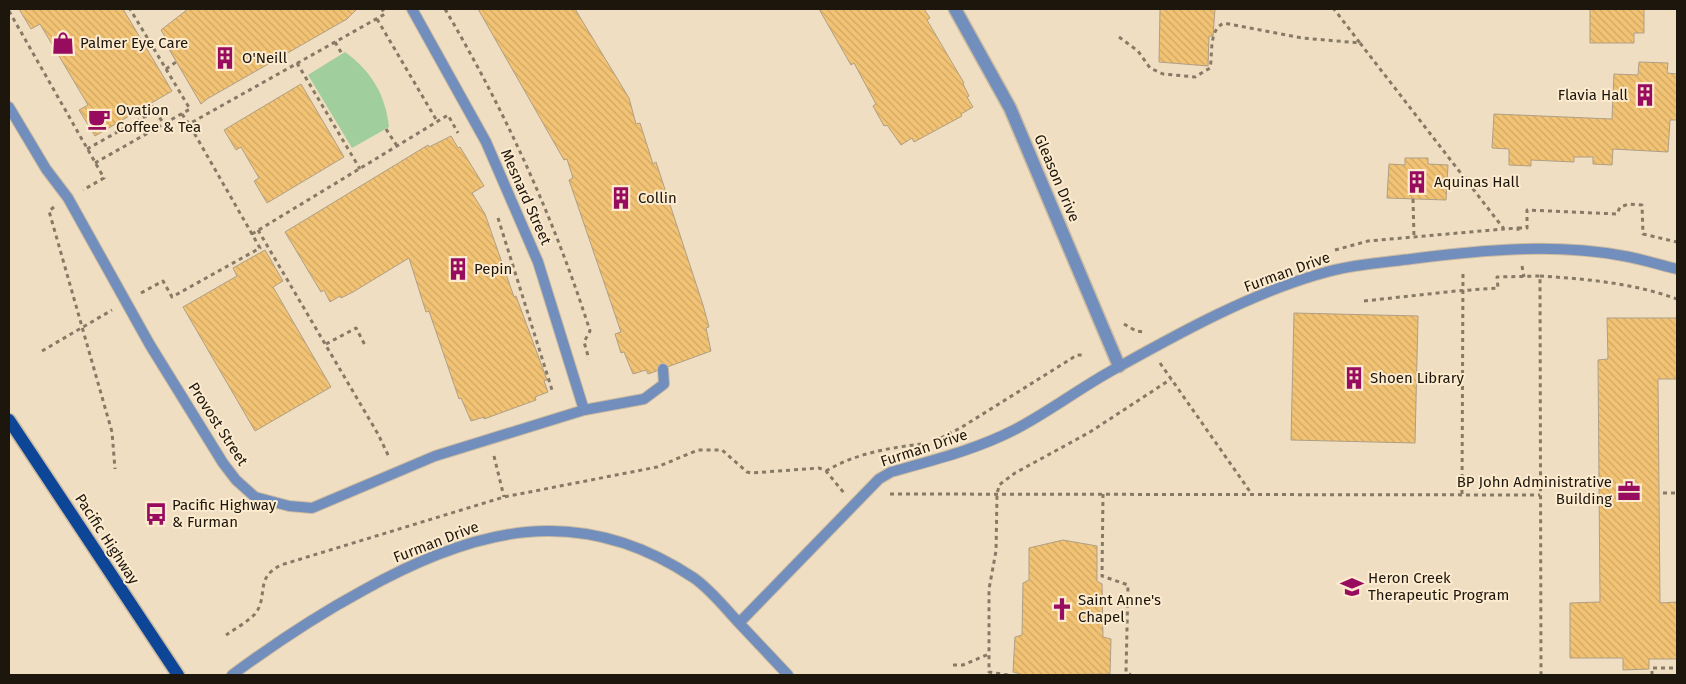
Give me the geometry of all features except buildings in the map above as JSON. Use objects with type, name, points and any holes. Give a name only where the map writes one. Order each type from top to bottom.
[{"type":"main road","name":"Pacific Highway","points":[[9,420],[178,675]]},
{"type":"street","name":"Gleason Drive","points":[[955,9],[1010,108],[1119,366]]},
{"type":"lane","name":"Mesnard Street","points":[[412,9],[480,130],[538,262],[584,410]]},
{"type":"lane","name":"Provost Street","points":[[9,107],[46,169],[68,198],[125,301],[223,463],[236,480],[256,497],[289,506],[312,508],[435,456],[584,410],[644,399],[664,384],[663,369]]},
{"type":"lane","name":"Furman Drive","points":[[232,675],[306,622],[382,580],[472,541],[531,531],[552,530],[588,535],[630,546],[654,555],[695,579],[739,624],[879,479],[891,472],[979,446],[1014,430],[1119,366],[1210,319],[1314,275],[1361,263],[1462,252],[1572,250],[1625,256],[1677,270]]},
{"type":"lane","points":[[739,624],[788,675]]},
{"type":"path","points":[[95,163],[190,109],[130,9]]},
{"type":"path","points":[[189,124],[377,19],[385,14],[382,9]]},
{"type":"path","points":[[444,9],[479,67],[514,135],[542,200],[572,276],[590,331],[584,342],[591,367]]},
{"type":"path","points":[[1334,9],[1504,228],[1527,228],[1527,210],[1617,214],[1620,207],[1629,204],[1642,205],[1643,234],[1677,242]]},
{"type":"path","points":[[9,11],[104,178],[49,211],[112,432],[116,469]]},
{"type":"path","points":[[377,19],[437,122]]},
{"type":"path","points":[[1119,36],[1138,51],[1154,71],[1188,77],[1201,75],[1210,68],[1212,42],[1217,28],[1224,23],[1302,38],[1360,43]]},
{"type":"path","points":[[335,42],[342,54]]},
{"type":"path","points":[[166,69],[176,62]]},
{"type":"path","points":[[297,63],[360,169]]},
{"type":"path","points":[[151,104],[164,124]]},
{"type":"path","points":[[87,149],[156,111]]},
{"type":"path","points":[[125,301],[163,281],[172,297],[260,248],[182,114]]},
{"type":"path","points":[[252,234],[448,115],[463,140],[480,130]]},
{"type":"path","points":[[386,129],[397,146]]},
{"type":"path","points":[[1413,199],[1414,237]]},
{"type":"path","points":[[495,210],[552,390]]},
{"type":"path","points":[[1518,228],[1518,234]]},
{"type":"path","points":[[258,230],[378,434],[392,473]]},
{"type":"path","points":[[1522,266],[1524,277]]},
{"type":"path","points":[[1462,494],[1463,268]]},
{"type":"path","points":[[1540,276],[1541,675]]},
{"type":"path","points":[[1364,301],[1498,288],[1497,277],[1540,276],[1622,285],[1655,292],[1677,300]]},
{"type":"path","points":[[42,350],[107,313]]},
{"type":"path","points":[[326,344],[356,328],[366,347]]},
{"type":"path","points":[[932,442],[962,427],[1077,355],[1085,355]]},
{"type":"path","points":[[1158,361],[1251,493]]},
{"type":"path","points":[[1008,675],[989,674],[989,589],[996,551],[996,495],[999,485],[1015,473],[1090,432],[1171,379]]},
{"type":"path","points":[[490,438],[504,497]]},
{"type":"path","points":[[826,471],[843,460],[893,447],[924,443]]},
{"type":"path","points":[[226,635],[255,613],[265,579],[274,568],[504,497],[658,467],[690,452],[706,449],[726,452],[747,472],[820,468],[826,471],[844,493]]},
{"type":"path","points":[[890,494],[1251,493],[1540,495]]},
{"type":"path","points":[[1664,493],[1677,493]]},
{"type":"path","points":[[1103,494],[1102,576],[1128,585],[1126,672],[1131,675]]},
{"type":"path","points":[[953,665],[963,665],[989,654]]},
{"type":"path","points":[[1652,675],[1652,668],[1677,668]]},
{"type":"green space","points":[[345,52],[363,68],[376,85],[384,104],[389,127],[352,148],[308,75]]},
{"type":"place","name":"Palmer Eye Care","points":[[63,43]]},
{"type":"place","name":"O'Neill","points":[[225,58]]},
{"type":"place","name":"Flavia Hall","points":[[1645,95]]},
{"type":"place","name":"Ovation Coffee & Tea","points":[[99,119]]},
{"type":"place","name":"Aquinas Hall","points":[[1417,182]]},
{"type":"place","name":"Collin","points":[[621,198]]},
{"type":"place","name":"Pepin","points":[[458,269]]},
{"type":"place","name":"Shoen Library","points":[[1354,378]]},
{"type":"place","name":"BP John Administrative Building","points":[[1629,491]]},
{"type":"place","name":"Pacific Highway & Furman","points":[[156,514]]},
{"type":"place","name":"Heron Creek Therapeutic Program","points":[[1352,587]]},
{"type":"place","name":"Saint Anne's Chapel","points":[[1062,609]]}]
